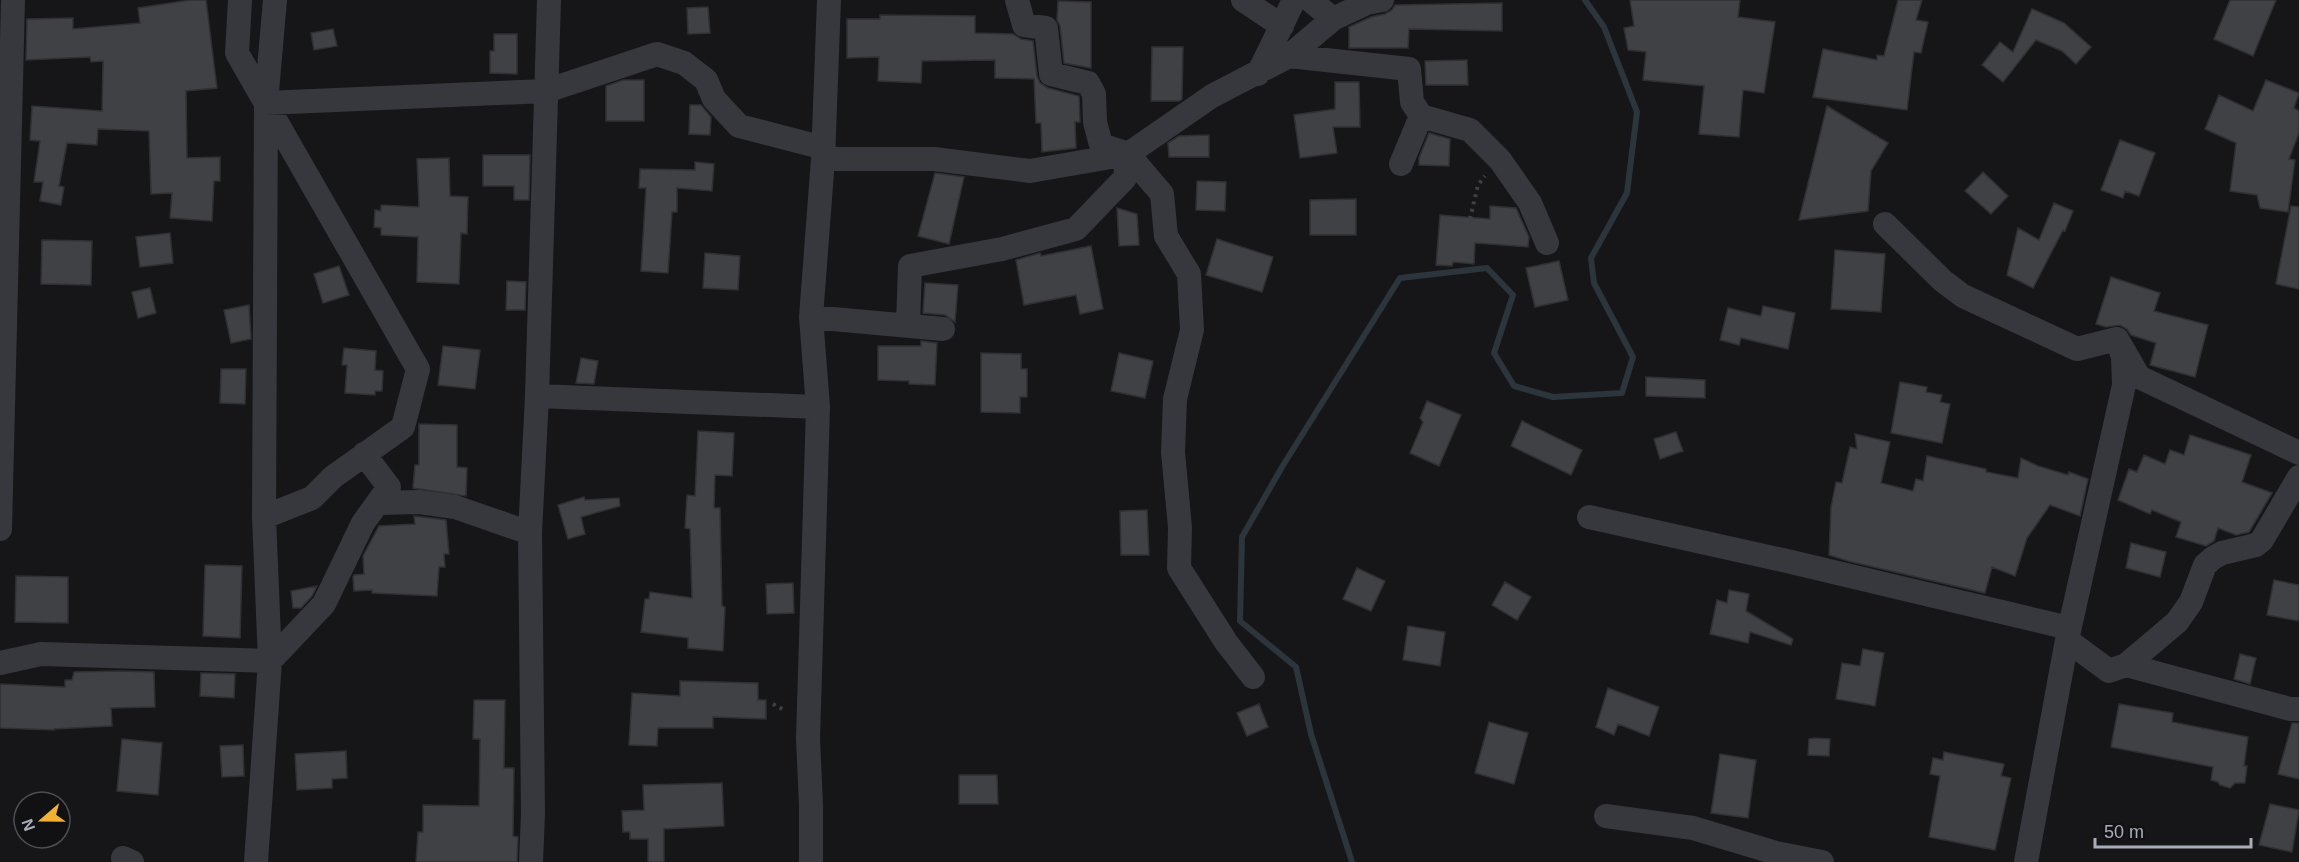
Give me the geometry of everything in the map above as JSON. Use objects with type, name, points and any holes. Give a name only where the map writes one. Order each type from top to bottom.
[{"type":"street","points":[[0,529],[3,297],[13,0]]},
{"type":"street","points":[[240,0],[237,53],[418,369],[403,427],[333,477],[312,498],[264,517]]},
{"type":"street","points":[[256,862],[270,661],[264,517],[266,104],[275,0]]},
{"type":"street","points":[[531,862],[533,813],[530,533],[537,396],[549,0]]},
{"type":"street","points":[[810,862],[812,805],[808,739],[818,407],[811,317],[824,154],[829,0]]},
{"type":"street","points":[[1017,0],[1024,25],[1046,28],[1051,74],[1088,82],[1094,94],[1095,122],[1101,145],[1128,154],[1162,194],[1166,236],[1189,274],[1192,330],[1175,399],[1173,452],[1180,528],[1179,568],[1226,642],[1253,676]]},
{"type":"street","points":[[1243,0],[1282,26]]},
{"type":"street","points":[[1258,74],[1294,0]]},
{"type":"street","points":[[1311,0],[1333,19]]},
{"type":"street","points":[[266,104],[546,91],[657,54],[684,63],[706,80],[714,99],[739,126],[824,154],[934,159],[1030,171],[1128,154],[1212,96],[1289,56],[1333,19],[1367,3],[1382,0]]},
{"type":"street","points":[[1289,56],[1409,69],[1412,102],[1421,116],[1470,130],[1500,160],[1530,203],[1547,243]]},
{"type":"street","points":[[1401,164],[1421,116]]},
{"type":"street","points":[[908,325],[910,266],[1002,249],[1076,229],[1125,178],[1128,154]]},
{"type":"street","points":[[1885,224],[1943,281],[1963,296],[2077,349],[2117,339]]},
{"type":"street","points":[[811,317],[943,329]]},
{"type":"street","points":[[2117,339],[2139,377],[2299,453]]},
{"type":"street","points":[[2026,862],[2068,634],[2124,385],[2123,357],[2117,339]]},
{"type":"street","points":[[537,396],[818,407]]},
{"type":"street","points":[[0,663],[41,654],[270,661],[324,604],[363,523],[389,487],[364,454]]},
{"type":"street","points":[[1589,517],[1787,561],[2068,634],[2109,671],[2126,665],[2177,622],[2192,602],[2205,565],[2223,553],[2249,547],[2262,540],[2299,477]]},
{"type":"street","points":[[378,503],[419,502],[455,507],[530,533]]},
{"type":"street","points":[[2126,665],[2290,709],[2299,708]]},
{"type":"street","points":[[1606,816],[1693,828],[1776,853],[1822,862]]},
{"type":"path","points":[[1470,219],[1478,185],[1500,160]]},
{"type":"building","points":[[190,0],[206,0],[217,88],[186,91],[187,158],[220,157],[220,181],[214,181],[212,221],[170,218],[172,193],[151,194],[149,131],[98,129],[97,145],[67,143],[59,186],[64,187],[61,205],[40,201],[43,182],[34,182],[40,141],[30,140],[32,106],[102,111],[103,61],[91,62],[90,57],[26,60],[27,19],[73,18],[73,29],[140,23],[138,8]]},
{"type":"building","points":[[1630,0],[1740,0],[1738,17],[1775,22],[1764,93],[1743,90],[1739,137],[1699,134],[1704,86],[1643,80],[1646,52],[1628,50],[1624,28],[1634,26]]},
{"type":"building","points":[[1898,0],[1922,0],[1916,20],[1928,22],[1921,53],[1914,52],[1907,110],[1813,97],[1823,49],[1877,60],[1877,55],[1884,56]]},
{"type":"building","points":[[2230,0],[2276,0],[2253,56],[2214,39]]},
{"type":"building","points":[[1058,1],[1091,2],[1091,68],[1064,63],[1060,26],[1057,20]]},
{"type":"building","points":[[1502,3],[1502,31],[1409,29],[1408,48],[1349,48],[1349,27],[1371,17],[1385,14],[1395,5]]},
{"type":"building","points":[[708,7],[710,33],[688,34],[687,8]]},
{"type":"building","points":[[2032,9],[2064,23],[2091,47],[2076,64],[2062,51],[2036,40],[2003,82],[1982,65],[2000,42],[2013,52]]},
{"type":"building","points":[[880,15],[975,16],[975,33],[1013,34],[1021,39],[1033,41],[1037,76],[1040,83],[1048,88],[1079,96],[1080,122],[1075,122],[1076,148],[1042,152],[1041,123],[1036,123],[1034,79],[995,78],[995,60],[922,61],[921,83],[878,81],[879,57],[847,58],[847,19],[880,19]]},
{"type":"building","points":[[333,29],[337,46],[314,50],[311,33]]},
{"type":"building","points":[[494,34],[517,34],[517,74],[490,73],[490,51],[494,51]]},
{"type":"building","points":[[1152,47],[1183,47],[1182,99],[1179,101],[1151,101]]},
{"type":"building","points":[[1467,60],[1468,85],[1426,85],[1425,61]]},
{"type":"building","points":[[623,80],[644,80],[644,121],[606,121],[606,86]]},
{"type":"building","points":[[2266,80],[2299,93],[2294,108],[2299,111],[2299,133],[2289,159],[2295,160],[2288,212],[2260,208],[2257,195],[2230,191],[2236,143],[2205,129],[2219,95],[2253,111]]},
{"type":"building","points":[[1335,82],[1359,82],[1360,127],[1333,127],[1337,153],[1300,158],[1294,115],[1335,109]]},
{"type":"building","points":[[690,105],[701,105],[711,117],[710,135],[689,134]]},
{"type":"building","points":[[1827,106],[1888,143],[1871,171],[1868,211],[1799,220]]},
{"type":"building","points":[[1429,133],[1450,139],[1449,166],[1419,165],[1419,158]]},
{"type":"building","points":[[1209,135],[1209,157],[1169,157],[1168,143],[1179,136]]},
{"type":"building","points":[[2120,140],[2155,153],[2139,196],[2125,191],[2123,198],[2101,190]]},
{"type":"building","points":[[483,155],[530,155],[529,200],[514,200],[514,186],[483,186]]},
{"type":"building","points":[[449,158],[450,196],[468,197],[467,234],[461,233],[459,284],[417,282],[418,237],[381,235],[381,228],[374,227],[375,210],[381,211],[381,205],[419,207],[417,159]]},
{"type":"building","points":[[695,162],[714,164],[712,191],[677,188],[677,212],[672,212],[668,273],[641,271],[646,188],[639,188],[640,169],[695,170]]},
{"type":"building","points":[[1983,172],[2008,196],[1991,214],[1965,191]]},
{"type":"building","points":[[935,173],[964,177],[949,244],[918,236]]},
{"type":"building","points":[[1197,181],[1226,182],[1225,211],[1196,210]]},
{"type":"building","points":[[1356,199],[1356,235],[1310,235],[1310,200]]},
{"type":"building","points":[[2054,203],[2073,211],[2065,231],[2063,230],[2033,288],[2007,275],[2018,228],[2039,240]]},
{"type":"building","points":[[1490,206],[1516,208],[1529,237],[1528,247],[1475,243],[1474,264],[1453,262],[1452,266],[1436,265],[1440,215],[1490,219]]},
{"type":"building","points":[[2291,206],[2299,207],[2299,289],[2276,284]]},
{"type":"building","points":[[1117,208],[1137,214],[1139,245],[1119,246]]},
{"type":"building","points":[[170,233],[173,263],[140,267],[136,237]]},
{"type":"building","points":[[1217,239],[1273,257],[1262,292],[1206,275]]},
{"type":"building","points":[[42,240],[92,241],[91,285],[41,284]]},
{"type":"building","points":[[1091,246],[1103,309],[1080,314],[1076,295],[1024,305],[1016,260],[1040,253],[1041,256]]},
{"type":"building","points":[[1835,250],[1885,254],[1881,312],[1831,309]]},
{"type":"building","points":[[705,253],[740,256],[738,290],[703,288]]},
{"type":"building","points":[[1559,261],[1568,300],[1535,307],[1526,268]]},
{"type":"building","points":[[339,266],[349,295],[323,303],[314,274]]},
{"type":"building","points":[[2111,277],[2160,293],[2154,311],[2208,325],[2195,377],[2150,365],[2156,343],[2131,335],[2120,325],[2106,327],[2096,324]]},
{"type":"building","points":[[507,281],[526,282],[525,310],[506,310]]},
{"type":"building","points":[[925,283],[958,285],[955,322],[945,315],[923,313]]},
{"type":"building","points":[[150,288],[156,313],[138,318],[132,292]]},
{"type":"building","points":[[249,305],[251,339],[231,343],[224,310]]},
{"type":"building","points":[[1763,306],[1795,313],[1788,349],[1741,338],[1739,345],[1720,340],[1728,308],[1761,316]]},
{"type":"building","points":[[921,341],[937,343],[935,385],[878,380],[878,346],[921,346]]},
{"type":"building","points":[[443,346],[480,350],[475,389],[438,385]]},
{"type":"building","points":[[344,348],[376,351],[375,370],[383,371],[382,391],[375,391],[375,395],[345,393],[347,365],[342,365]]},
{"type":"building","points":[[981,353],[1021,354],[1021,369],[1027,369],[1027,397],[1020,397],[1020,413],[981,412]]},
{"type":"building","points":[[1119,353],[1153,361],[1145,398],[1111,391]]},
{"type":"building","points":[[581,358],[598,361],[594,384],[576,383]]},
{"type":"building","points":[[221,369],[246,369],[245,404],[220,403]]},
{"type":"building","points":[[1646,377],[1705,380],[1705,398],[1646,396]]},
{"type":"building","points":[[1900,382],[1927,387],[1926,392],[1942,395],[1940,402],[1950,404],[1942,443],[1891,433]]},
{"type":"building","points":[[1427,401],[1461,415],[1439,466],[1410,453],[1423,422],[1420,418]]},
{"type":"building","points":[[1522,421],[1582,450],[1571,475],[1511,446]]},
{"type":"building","points":[[419,424],[457,425],[457,467],[467,468],[466,496],[413,488],[415,465],[419,465]]},
{"type":"building","points":[[698,431],[734,433],[732,476],[715,475],[714,508],[720,508],[722,606],[725,607],[723,651],[688,648],[688,638],[641,632],[645,599],[649,599],[650,592],[692,598],[690,529],[685,528],[687,495],[695,496]]},
{"type":"building","points":[[1676,432],[1683,451],[1660,459],[1654,439]]},
{"type":"building","points":[[1855,434],[1890,442],[1881,483],[1913,491],[1916,479],[1923,481],[1927,456],[2018,478],[2021,458],[2068,475],[2069,472],[2088,479],[2080,516],[2050,505],[2027,538],[2015,576],[1992,567],[1985,593],[1829,555],[1831,507],[1836,482],[1842,483],[1850,447],[1857,449]]},
{"type":"building","points":[[2190,435],[2251,455],[2242,482],[2272,493],[2249,532],[2236,535],[2218,528],[2214,541],[2206,546],[2176,537],[2181,522],[2152,510],[2150,514],[2118,500],[2129,469],[2137,472],[2144,455],[2165,464],[2170,450],[2184,455]]},
{"type":"building","points":[[584,497],[585,500],[619,498],[620,506],[581,517],[585,534],[568,539],[558,505]]},
{"type":"building","points":[[1147,510],[1149,555],[1121,555],[1120,511]]},
{"type":"building","points":[[414,516],[446,520],[449,554],[444,554],[445,567],[439,567],[437,596],[372,593],[372,590],[354,591],[353,577],[364,574],[363,556],[379,526],[415,524]]},
{"type":"building","points":[[2131,543],[2166,552],[2160,577],[2126,568]]},
{"type":"building","points":[[205,565],[242,566],[240,638],[203,636]]},
{"type":"building","points":[[1357,568],[1385,581],[1371,611],[1343,599]]},
{"type":"building","points":[[16,576],[68,577],[68,623],[15,622]]},
{"type":"building","points":[[2274,580],[2299,585],[2299,621],[2267,615]]},
{"type":"building","points":[[1505,582],[1531,597],[1517,620],[1492,605]]},
{"type":"building","points":[[793,583],[794,613],[767,614],[766,584]]},
{"type":"building","points":[[317,586],[312,596],[301,608],[293,608],[291,591]]},
{"type":"building","points":[[1729,590],[1749,594],[1746,611],[1793,639],[1791,645],[1750,632],[1748,643],[1710,634],[1717,600],[1727,603]]},
{"type":"building","points":[[1408,626],[1445,632],[1440,666],[1403,660]]},
{"type":"building","points":[[1863,649],[1884,653],[1875,706],[1836,699],[1842,663],[1860,666]]},
{"type":"building","points":[[2240,654],[2256,658],[2250,684],[2234,679]]},
{"type":"building","points":[[74,672],[154,672],[155,707],[111,708],[112,726],[54,730],[0,728],[0,684],[65,687],[65,680],[72,680]]},
{"type":"building","points":[[201,673],[235,674],[234,698],[200,696]]},
{"type":"building","points":[[680,681],[758,683],[758,700],[766,700],[766,719],[713,717],[713,728],[658,728],[657,746],[629,745],[632,693],[680,696]]},
{"type":"building","points":[[1608,688],[1659,707],[1649,736],[1618,724],[1614,735],[1596,727]]},
{"type":"building","points":[[474,700],[505,700],[504,768],[514,768],[513,836],[518,837],[517,862],[416,862],[418,832],[423,832],[423,805],[479,806],[480,739],[473,739]]},
{"type":"building","points":[[1259,704],[1268,727],[1247,736],[1237,713]]},
{"type":"building","points":[[2119,704],[2173,713],[2172,722],[2248,737],[2244,766],[2247,766],[2245,783],[2235,783],[2230,788],[2211,780],[2213,767],[2111,747]]},
{"type":"building","points":[[1489,722],[1528,733],[1514,784],[1475,773]]},
{"type":"building","points":[[2292,723],[2299,723],[2299,779],[2278,774]]},
{"type":"building","points":[[122,739],[162,743],[158,795],[117,791]]},
{"type":"building","points":[[1809,739],[1830,739],[1829,756],[1808,755]]},
{"type":"building","points":[[243,745],[244,776],[222,777],[220,746]]},
{"type":"building","points":[[346,751],[347,778],[332,779],[332,788],[297,790],[295,754]]},
{"type":"building","points":[[1944,752],[2004,764],[2001,776],[2011,778],[1995,850],[1929,837],[1940,776],[1930,774],[1933,758],[1943,760]]},
{"type":"building","points":[[1720,754],[1756,760],[1748,818],[1711,813]]},
{"type":"building","points":[[959,775],[997,775],[998,804],[959,804]]},
{"type":"building","points":[[722,783],[724,826],[664,829],[664,862],[648,862],[648,839],[630,839],[630,832],[623,832],[622,811],[644,810],[643,785]]},
{"type":"building","points":[[2270,804],[2299,810],[2292,852],[2259,845]]},
{"type":"waterway","points":[[1352,862],[1311,734],[1296,667],[1240,621],[1242,537],[1282,467],[1400,278],[1487,268],[1513,295],[1494,353],[1514,386],[1553,397],[1622,393],[1633,357],[1594,283],[1591,258],[1627,193],[1637,112],[1604,27],[1585,0]]}]
